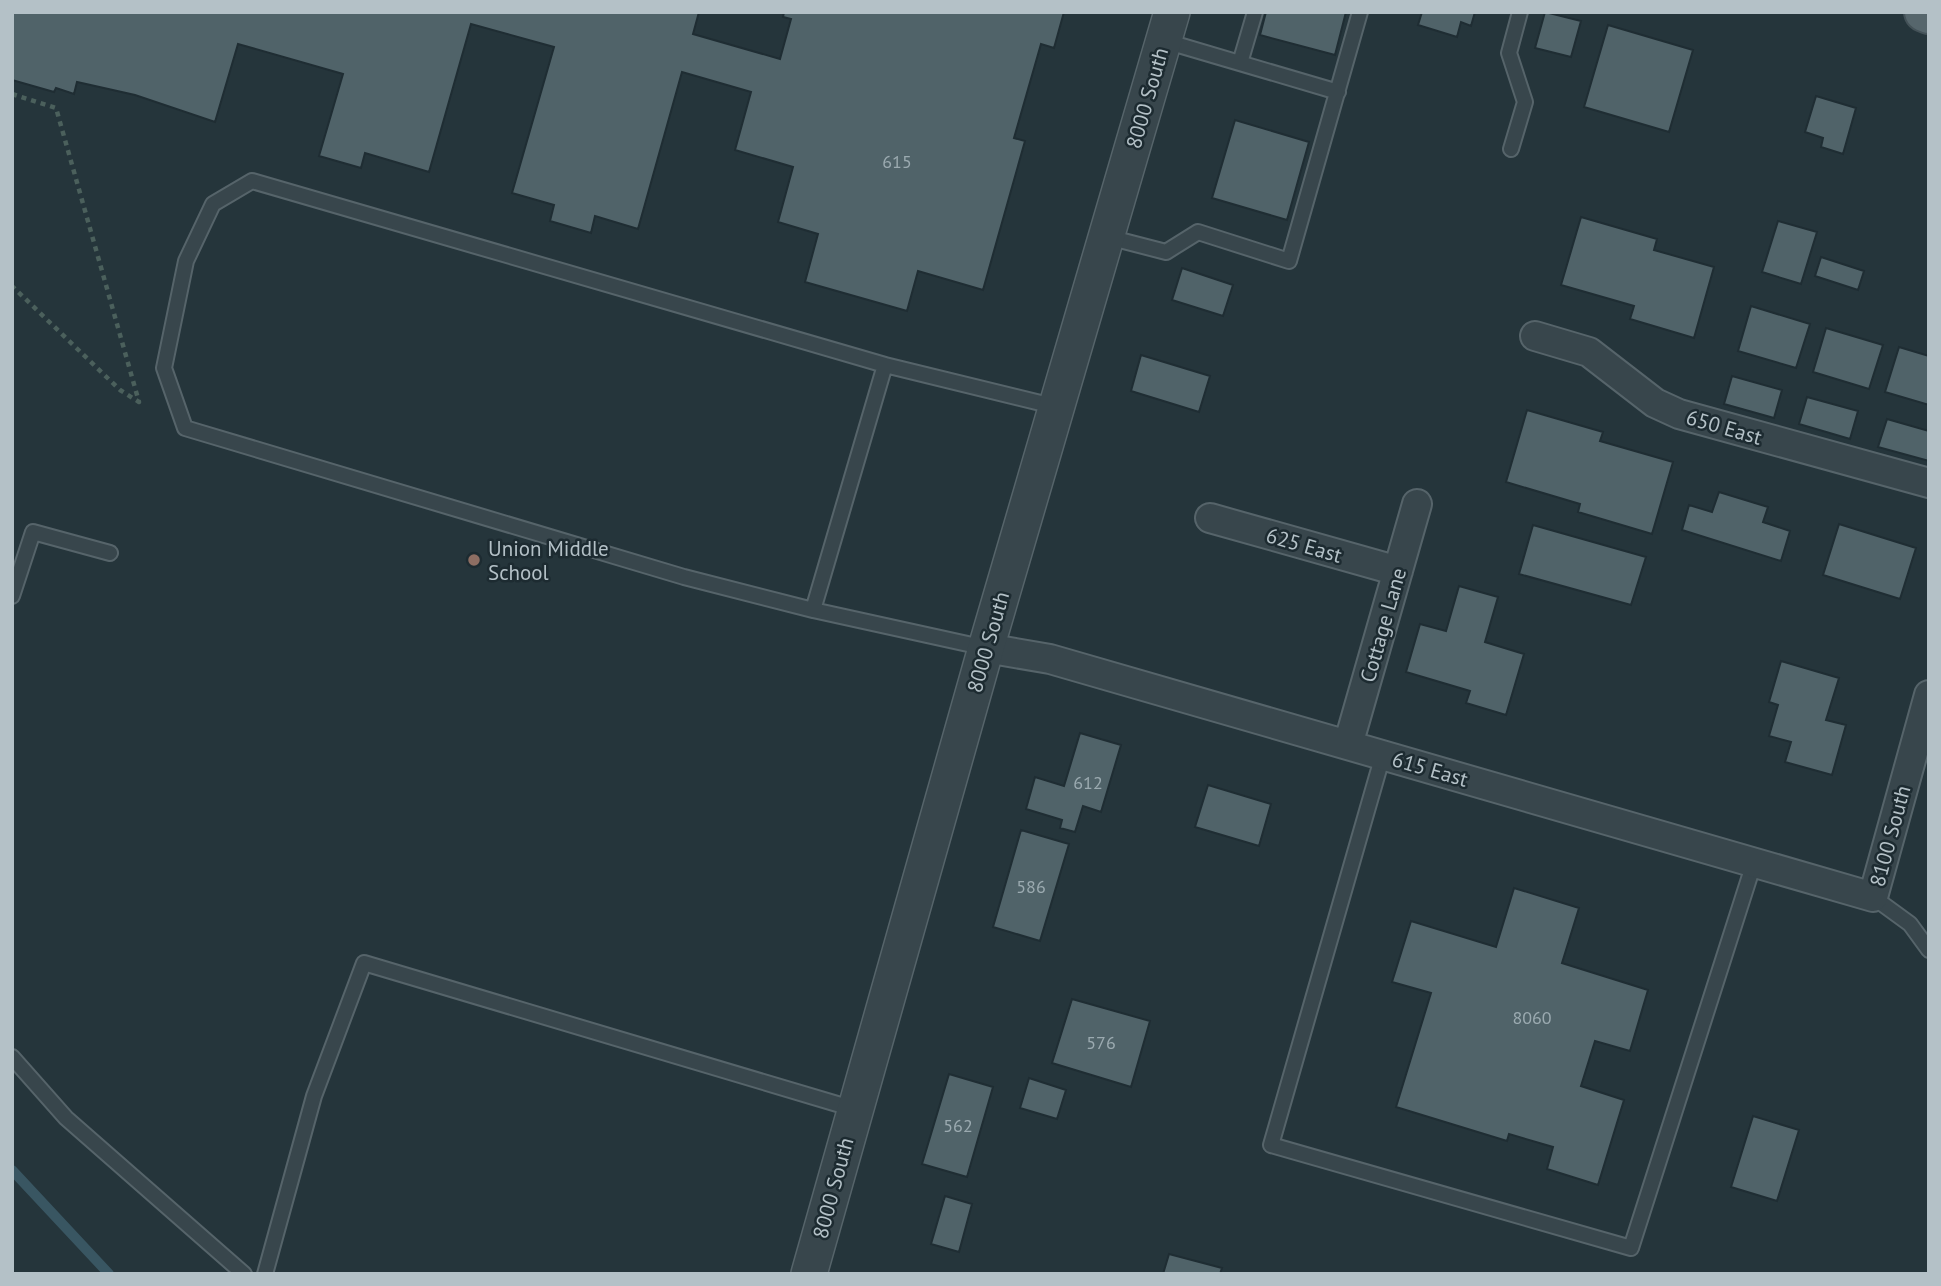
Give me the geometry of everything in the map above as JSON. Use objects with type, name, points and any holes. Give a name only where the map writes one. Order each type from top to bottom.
[{"type":"street","name":"8000 South","points":[[809,1274],[986,648],[1168,27]]},
{"type":"street","name":"650 East","points":[[1535,336],[1589,352],[1655,403],[1679,414],[1929,483]]},
{"type":"street","name":"Cottage Lane","points":[[1348,745],[1418,505]]},
{"type":"street","name":"625 East","points":[[1210,518],[1398,571]]},
{"type":"street","name":"615 East","points":[[986,648],[1050,659],[1873,897]]},
{"type":"street","name":"8100 South","points":[[1873,897],[1929,695]]},
{"type":"lane","points":[[1240,63],[1255,12]]},
{"type":"lane","points":[[1108,237],[1166,252],[1198,232],[1289,261],[1360,12]]},
{"type":"lane","points":[[1511,149],[1525,102],[1509,53],[1520,12]]},
{"type":"lane","points":[[1168,27],[1240,63],[1338,92]]},
{"type":"lane","points":[[986,648],[813,610],[657,570],[185,428],[164,368],[186,261],[213,204],[252,181],[885,365],[1058,407]]},
{"type":"lane","points":[[813,610],[885,365]]},
{"type":"lane","points":[[12,596],[33,533],[110,553]]},
{"type":"lane","points":[[1383,755],[1270,1145],[1631,1248],[1755,863]]},
{"type":"lane","points":[[1873,897],[1910,924],[1929,950]]},
{"type":"lane","points":[[265,1274],[314,1096],[364,963],[855,1109]]},
{"type":"lane","points":[[12,1057],[66,1118],[244,1274]]},
{"type":"path","points":[[12,94],[56,108],[139,402],[120,390],[12,286]]},
{"type":"building","points":[[12,12],[699,12],[693,34],[780,59],[791,19],[783,17],[784,12],[1064,12],[1054,48],[1041,44],[1014,138],[1025,141],[983,290],[918,271],[907,311],[805,282],[818,234],[778,222],[793,167],[735,150],[751,92],[682,72],[638,229],[595,216],[591,233],[550,221],[554,205],[512,193],[554,47],[471,24],[429,172],[365,153],[361,168],[319,156],[343,74],[238,44],[215,122],[135,95],[77,82],[74,94],[56,88],[54,92],[12,80]]},
{"type":"building","points":[[1266,12],[1346,12],[1335,55],[1260,35]]},
{"type":"building","points":[[1422,12],[1475,12],[1471,26],[1461,22],[1457,37],[1418,25]]},
{"type":"building","points":[[1545,12],[1581,21],[1571,57],[1535,48]]},
{"type":"building","points":[[1608,25],[1693,50],[1669,132],[1584,107]]},
{"type":"building","points":[[1816,96],[1856,108],[1843,154],[1821,147],[1823,138],[1805,132]]},
{"type":"building","points":[[1235,120],[1309,142],[1287,220],[1212,198]]},
{"type":"building","points":[[1581,217],[1657,239],[1654,250],[1714,267],[1694,338],[1630,319],[1634,306],[1561,285]]},
{"type":"building","points":[[1778,221],[1817,232],[1801,284],[1762,272]]},
{"type":"building","points":[[1821,257],[1864,271],[1858,290],[1815,276]]},
{"type":"building","points":[[1182,268],[1233,285],[1223,316],[1172,300]]},
{"type":"building","points":[[1751,306],[1810,324],[1796,368],[1738,351]]},
{"type":"building","points":[[1826,328],[1883,345],[1869,389],[1813,372]]},
{"type":"building","points":[[1899,347],[1929,356],[1929,405],[1885,392]]},
{"type":"building","points":[[1141,355],[1210,376],[1199,412],[1131,391]]},
{"type":"building","points":[[1732,376],[1782,390],[1774,418],[1724,404]]},
{"type":"building","points":[[1807,397],[1858,411],[1850,439],[1799,424]]},
{"type":"building","points":[[1527,410],[1603,432],[1600,441],[1673,462],[1652,534],[1578,512],[1580,504],[1506,482]]},
{"type":"building","points":[[1887,419],[1929,431],[1929,461],[1878,447]]},
{"type":"building","points":[[1719,492],[1768,507],[1763,522],[1790,531],[1781,561],[1682,530],[1689,505],[1712,512]]},
{"type":"building","points":[[1839,524],[1916,548],[1900,599],[1823,575]]},
{"type":"building","points":[[1533,525],[1646,557],[1631,605],[1519,574]]},
{"type":"building","points":[[1459,586],[1498,597],[1485,642],[1524,654],[1506,715],[1466,703],[1470,691],[1406,672],[1420,624],[1446,631]]},
{"type":"building","points":[[1781,661],[1839,678],[1826,720],[1846,725],[1832,775],[1785,762],[1791,742],[1769,736],[1778,705],[1769,702]]},
{"type":"building","points":[[1080,733],[1121,745],[1101,812],[1083,806],[1075,832],[1060,828],[1062,820],[1026,809],[1035,777],[1064,786]]},
{"type":"building","points":[[1208,785],[1271,804],[1259,846],[1195,827]]},
{"type":"building","points":[[1021,830],[1069,844],[1040,941],[993,927]]},
{"type":"building","points":[[1514,888],[1579,908],[1562,963],[1648,990],[1630,1051],[1595,1041],[1581,1086],[1624,1100],[1598,1185],[1547,1169],[1553,1147],[1509,1134],[1507,1141],[1396,1107],[1431,993],[1392,982],[1411,921],[1496,947]]},
{"type":"building","points":[[1072,999],[1150,1021],[1131,1087],[1052,1063]]},
{"type":"building","points":[[949,1074],[993,1087],[967,1177],[922,1164]]},
{"type":"building","points":[[1029,1078],[1066,1090],[1057,1119],[1020,1108]]},
{"type":"building","points":[[1753,1116],[1799,1130],[1777,1201],[1731,1187]]},
{"type":"building","points":[[945,1196],[972,1204],[959,1252],[931,1244]]},
{"type":"building","points":[[1169,1254],[1222,1268],[1220,1274],[1163,1274]]},
{"type":"waterway","points":[[12,1170],[109,1274]]},
{"type":"place","name":"Union Middle School","points":[[474,560]]}]
